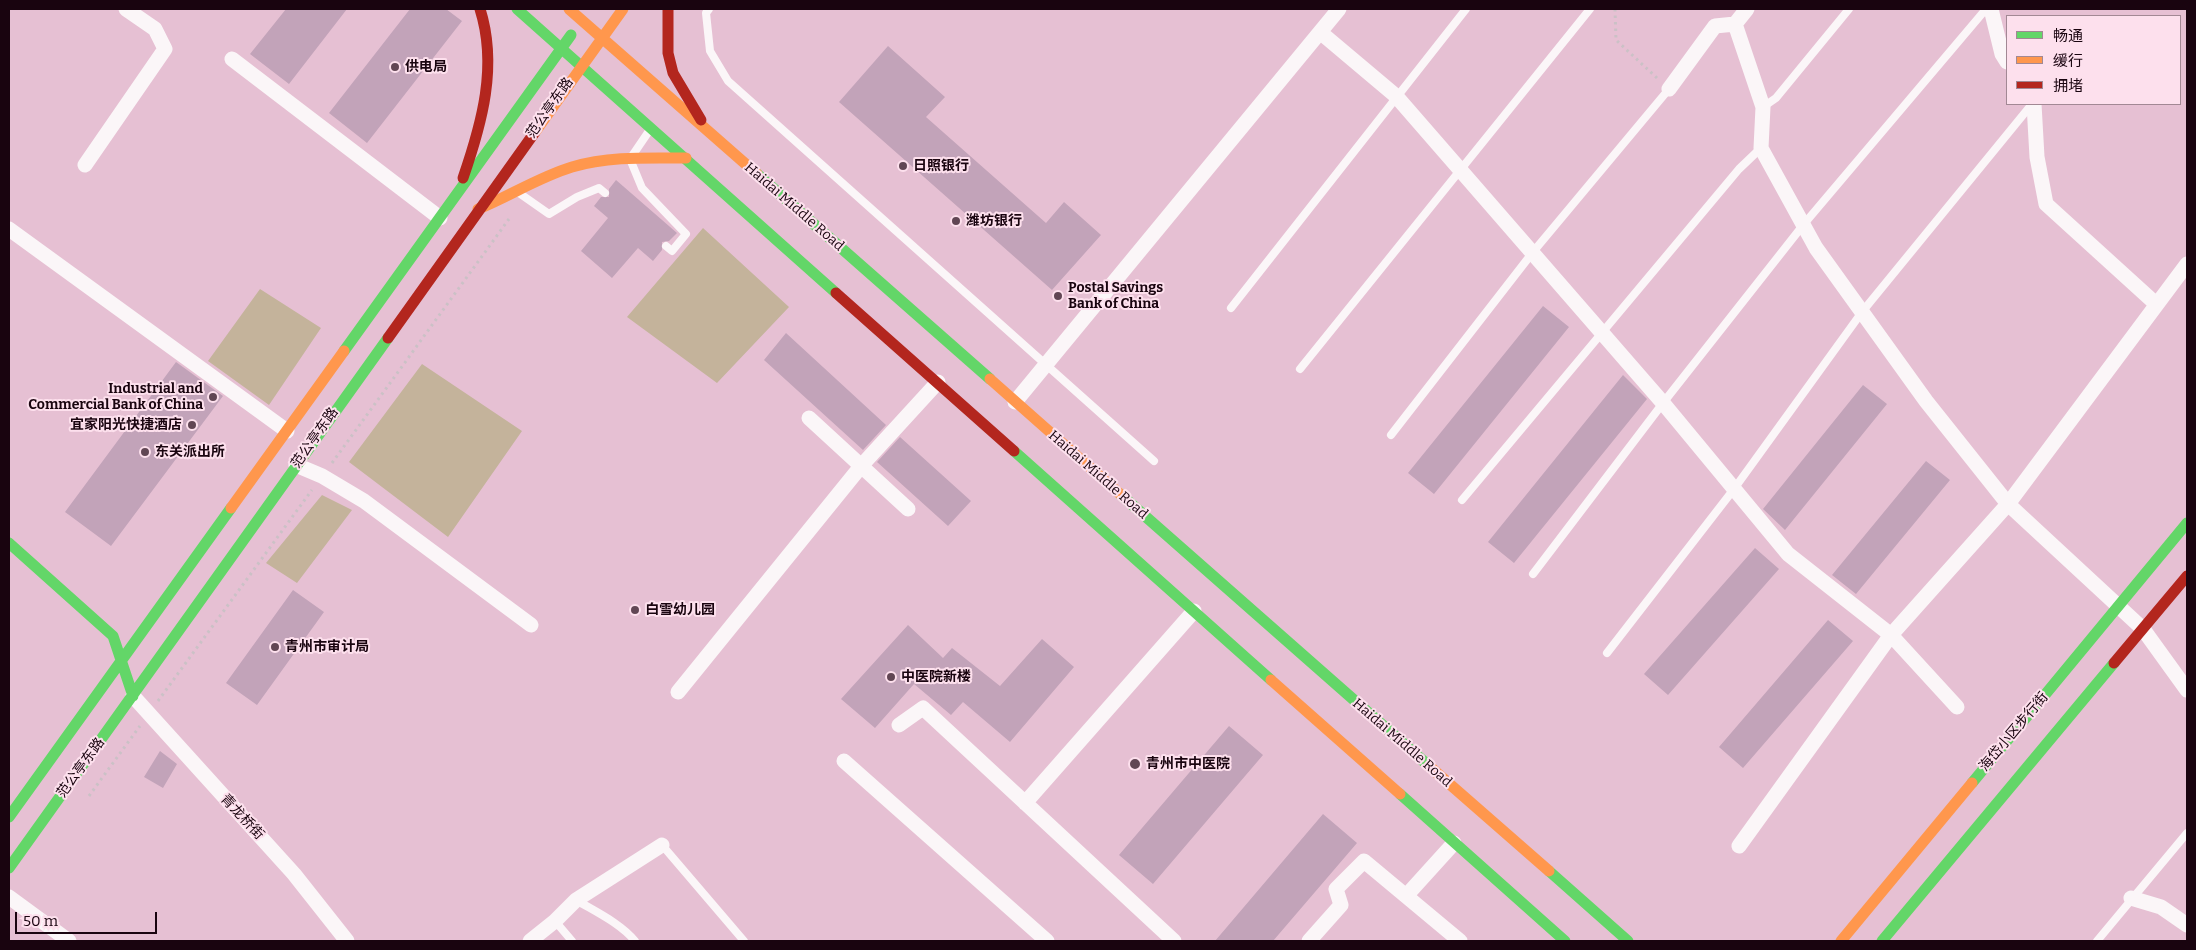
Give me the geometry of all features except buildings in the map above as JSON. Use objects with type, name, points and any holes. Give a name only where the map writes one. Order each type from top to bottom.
[{"type":"main road","points":[[458,192],[482,121],[487,88],[487,41],[480,9]]},
{"type":"main road","points":[[517,9],[1565,941]]},
{"type":"main road","name":"Haidai Middle Road","points":[[568,9],[1626,940]]},
{"type":"main road","name":"范公亭东路","points":[[9,817],[561,48],[591,9]]},
{"type":"main road","name":"范公亭东路","points":[[9,868],[499,179],[623,9]]},
{"type":"main road","points":[[668,9],[668,53],[673,73],[708,131]]},
{"type":"main road","points":[[478,209],[522,195],[570,167],[591,162],[686,158]]},
{"type":"main road","name":"海岱小区步行街","points":[[1841,941],[2187,523]]},
{"type":"main road","points":[[9,543],[112,636],[133,696]]},
{"type":"main road","points":[[1882,941],[2187,576]]},
{"type":"street","points":[[85,165],[165,50],[155,29],[126,9]]},
{"type":"street","points":[[1015,402],[1339,9]]},
{"type":"street","points":[[1669,89],[1715,26],[1736,24],[1747,9]]},
{"type":"street","points":[[1990,9],[2002,54],[2006,60]]},
{"type":"street","points":[[1736,24],[1763,107],[1762,148],[1816,248],[1926,401],[2008,504],[2120,605],[2143,629],[2187,690]]},
{"type":"street","points":[[1320,32],[1396,96],[1533,252],[1788,554],[1891,635],[1957,707]]},
{"type":"street","points":[[232,59],[440,218]]},
{"type":"street","points":[[2033,105],[2038,157],[2046,204],[2156,304]]},
{"type":"street","points":[[9,229],[287,431]]},
{"type":"street","points":[[1739,846],[1891,635],[2008,504],[2187,264]]},
{"type":"street","points":[[678,692],[862,465],[938,382]]},
{"type":"street","points":[[809,418],[908,509]]},
{"type":"street","points":[[296,465],[322,476],[364,502],[531,625]]},
{"type":"street","points":[[1025,803],[1194,611]]},
{"type":"street","name":"青龙桥街","points":[[133,696],[148,715],[294,874],[347,941]]},
{"type":"street","points":[[899,725],[923,708],[1174,941]]},
{"type":"street","points":[[844,761],[1047,941]]},
{"type":"street","points":[[1406,896],[1454,843]]},
{"type":"street","points":[[530,941],[555,921],[576,900],[662,845]]},
{"type":"street","points":[[1309,941],[1341,905],[1336,889],[1364,861],[1460,941]]},
{"type":"street","points":[[9,897],[69,941]]},
{"type":"street","points":[[2131,898],[2161,907],[2187,925]]},
{"type":"lane","points":[[709,9],[706,12],[710,51],[728,81],[1154,461]]},
{"type":"lane","points":[[1231,308],[1466,9]]},
{"type":"lane","points":[[1300,369],[1590,9]]},
{"type":"lane","points":[[1763,107],[1776,98],[1849,9]]},
{"type":"lane","points":[[1534,574],[1663,404],[1804,224],[1986,9]]},
{"type":"lane","points":[[1391,435],[1533,252],[1669,89]]},
{"type":"lane","points":[[1606,653],[1734,489],[1862,312],[2032,105]]},
{"type":"lane","points":[[651,127],[630,159],[642,188],[686,234],[672,251],[666,246]]},
{"type":"lane","points":[[1462,500],[1739,169],[1762,148]]},
{"type":"lane","points":[[499,179],[549,214],[577,197],[599,188],[605,193]]},
{"type":"lane","points":[[2097,941],[2187,832]]},
{"type":"lane","points":[[662,845],[744,941]]},
{"type":"lane","points":[[576,900],[606,917],[629,934],[635,941]]},
{"type":"lane","points":[[555,921],[572,941]]},
{"type":"path","points":[[1615,9],[1616,40],[1669,89]]},
{"type":"path","points":[[84,804],[502,227],[522,195]]},
{"type":"shaded area","points":[[703,228],[789,307],[717,383],[627,317]]},
{"type":"shaded area","points":[[260,289],[321,328],[269,405],[208,361]]},
{"type":"shaded area","points":[[422,364],[522,431],[448,537],[349,462]]},
{"type":"shaded area","points":[[322,495],[352,510],[297,583],[266,563]]},
{"type":"traffic: fast","points":[[517,9],[836,293]]},
{"type":"traffic: fast","points":[[344,351],[571,35]]},
{"type":"traffic: fast","points":[[757,174],[990,379]]},
{"type":"traffic: fast","points":[[9,868],[388,338]]},
{"type":"traffic: fast","points":[[1014,451],[1271,680]]},
{"type":"traffic: fast","points":[[1120,494],[1429,766]]},
{"type":"traffic: fast","points":[[9,817],[231,508]]},
{"type":"traffic: fast","points":[[1972,783],[2187,523]]},
{"type":"traffic: fast","points":[[9,543],[113,636],[133,696]]},
{"type":"traffic: fast","points":[[1882,941],[2114,663]]},
{"type":"traffic: fast","points":[[1400,794],[1565,941]]},
{"type":"traffic: fast","points":[[1549,871],[1628,941]]},
{"type":"traffic: slow","points":[[569,9],[757,174]]},
{"type":"traffic: slow","points":[[535,132],[623,9]]},
{"type":"traffic: slow","points":[[478,209],[548,176],[586,163],[629,158],[686,158]]},
{"type":"traffic: slow","points":[[231,508],[344,351]]},
{"type":"traffic: slow","points":[[990,379],[1120,494]]},
{"type":"traffic: slow","points":[[1271,680],[1400,794]]},
{"type":"traffic: slow","points":[[1429,766],[1549,871]]},
{"type":"traffic: slow","points":[[1841,941],[1972,783]]},
{"type":"traffic: jam","points":[[463,178],[476,136],[488,73],[488,52],[480,9]]},
{"type":"traffic: jam","points":[[668,9],[668,53],[673,73],[701,120]]},
{"type":"traffic: jam","points":[[388,338],[535,132]]},
{"type":"traffic: jam","points":[[836,293],[1014,451]]},
{"type":"traffic: jam","points":[[2114,663],[2187,576]]},
{"type":"place","name":"供电局","points":[[395,67]]},
{"type":"place","name":"日照银行","points":[[903,166]]},
{"type":"place","name":"潍坊银行","points":[[956,221]]},
{"type":"place","name":"Postal Savings Bank of China","points":[[1058,296]]},
{"type":"place","name":"Industrial and Commercial Bank of China","points":[[213,397]]},
{"type":"place","name":"宜家阳光快捷酒店","points":[[192,425]]},
{"type":"place","name":"东关派出所","points":[[145,452]]},
{"type":"place","name":"白雪幼儿园","points":[[635,610]]},
{"type":"place","name":"青州市审计局","points":[[275,647]]},
{"type":"place","name":"中医院新楼","points":[[891,677]]},
{"type":"place","name":"青州市中医院","points":[[1135,764]]}]
